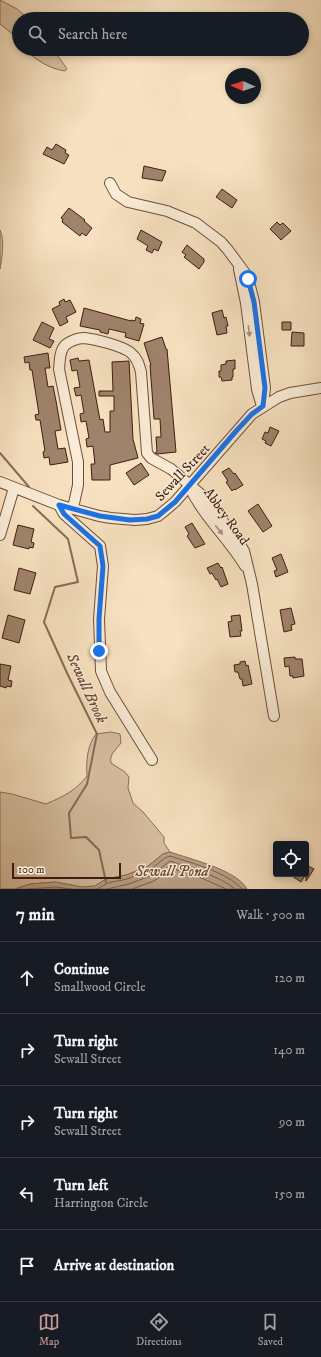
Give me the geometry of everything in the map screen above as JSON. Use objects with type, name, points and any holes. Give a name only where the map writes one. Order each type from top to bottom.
[{"type":"street","points":[[110,183],[116,194],[128,202],[167,211],[196,223],[221,242],[228,250],[238,265],[239,273],[250,302],[257,389],[263,406]]},
{"type":"street","points":[[73,508],[78,484],[78,462],[59,369],[60,356],[63,347],[74,340],[84,338],[119,346],[132,353],[138,361],[147,452],[151,458],[171,469],[190,486]]},
{"type":"street","name":"Sewall Street","points":[[0,482],[59,505],[100,516],[135,520],[158,516],[175,502],[190,486],[252,414],[279,397],[290,393],[321,388]]},
{"type":"street","name":"Abbey Road","points":[[190,486],[197,503],[213,515],[235,543],[249,573],[274,716]]},
{"type":"street","points":[[0,535],[14,488]]},
{"type":"street","points":[[59,505],[64,514],[100,546],[103,566],[99,619],[101,671],[110,692],[152,760]]},
{"type":"shaded area","points":[[0,0],[21,12],[12,12],[12,34],[0,24]]},
{"type":"shaded area","points":[[33,56],[58,56],[67,69],[65,71],[49,66]]},
{"type":"shaded area","points":[[0,230],[3,244],[0,269]]},
{"type":"shaded area","points":[[111,732],[120,734],[121,743],[113,752],[111,763],[125,772],[129,777],[128,788],[133,803],[143,812],[164,837],[164,843],[170,852],[163,854],[147,867],[126,875],[106,879],[95,886],[82,887],[55,882],[30,884],[15,889],[0,889],[0,792],[46,804],[63,796],[78,786],[87,776],[88,754],[96,734]]},
{"type":"water","name":"Sewall Pond","points":[[170,852],[224,871],[242,882],[247,889],[15,889],[30,884],[55,882],[82,887],[95,886],[106,879],[126,875],[147,867],[163,854]]},
{"type":"building","points":[[56,144],[66,150],[65,153],[69,155],[64,164],[43,154],[47,147],[52,150]]},
{"type":"building","points":[[144,166],[166,171],[162,181],[142,178]]},
{"type":"building","points":[[222,189],[237,200],[232,208],[216,197]]},
{"type":"building","points":[[69,208],[85,220],[84,221],[92,228],[86,236],[82,233],[80,236],[62,222],[63,219],[61,218]]},
{"type":"building","points":[[277,222],[280,225],[283,223],[291,231],[281,240],[270,229]]},
{"type":"building","points":[[141,230],[162,242],[158,251],[154,249],[152,253],[146,250],[148,246],[137,239]]},
{"type":"building","points":[[187,245],[204,259],[204,262],[199,269],[184,257],[186,255],[182,252]]},
{"type":"building","points":[[64,299],[65,302],[70,300],[76,312],[66,317],[68,322],[60,326],[52,309],[60,305],[59,302]]},
{"type":"building","points":[[84,308],[131,321],[135,321],[136,317],[141,319],[140,323],[144,324],[139,341],[125,337],[126,333],[109,329],[108,334],[100,332],[100,330],[80,326]]},
{"type":"building","points":[[222,310],[224,318],[226,317],[228,326],[226,326],[227,333],[217,335],[212,313]]},
{"type":"building","points":[[42,322],[54,328],[49,339],[54,341],[50,348],[33,340]]},
{"type":"building","points":[[282,322],[291,322],[291,330],[282,330]]},
{"type":"building","points":[[292,332],[304,333],[304,346],[291,346]]},
{"type":"building","points":[[162,337],[167,349],[176,452],[157,454],[155,453],[157,452],[156,437],[161,437],[160,419],[154,419],[151,365],[144,343]]},
{"type":"building","points":[[48,353],[50,368],[45,368],[48,387],[53,386],[61,430],[55,431],[58,449],[65,448],[68,462],[50,465],[49,457],[44,458],[43,452],[45,451],[40,420],[36,420],[35,415],[39,414],[32,370],[30,370],[29,362],[25,363],[24,357]]},
{"type":"building","points":[[78,358],[79,361],[89,360],[100,420],[103,419],[105,432],[110,432],[110,411],[114,411],[114,396],[99,396],[99,391],[113,391],[112,362],[129,361],[133,439],[138,458],[110,465],[110,480],[92,480],[91,464],[95,464],[93,446],[87,447],[86,439],[89,438],[86,421],[81,422],[80,414],[84,413],[81,395],[76,396],[74,388],[80,387],[77,370],[72,371],[70,360]]},
{"type":"building","points":[[235,360],[235,369],[233,369],[232,380],[222,381],[221,377],[219,377],[221,365],[226,364],[226,361]]},
{"type":"building","points":[[270,427],[279,431],[271,446],[265,443],[266,441],[262,439],[265,432],[268,433]]},
{"type":"building","points":[[141,463],[149,475],[134,485],[126,473]]},
{"type":"building","points":[[229,468],[234,474],[235,473],[243,485],[232,491],[222,472]]},
{"type":"building","points":[[258,504],[272,526],[263,532],[248,511]]},
{"type":"building","points":[[192,523],[205,544],[195,548],[187,536],[189,534],[185,527]]},
{"type":"building","points":[[18,525],[34,529],[31,542],[34,543],[33,548],[29,547],[29,549],[13,545]]},
{"type":"building","points":[[281,554],[288,572],[276,577],[274,571],[277,570],[272,558]]},
{"type":"building","points":[[218,563],[221,568],[222,567],[228,584],[221,587],[217,579],[216,580],[212,573],[210,574],[207,568]]},
{"type":"building","points":[[19,568],[36,573],[30,594],[14,590]]},
{"type":"building","points":[[291,608],[295,624],[291,625],[292,630],[284,632],[280,610]]},
{"type":"building","points":[[8,615],[25,620],[19,643],[2,638]]},
{"type":"building","points":[[240,615],[242,631],[240,631],[241,636],[230,637],[228,622],[232,621],[231,616]]},
{"type":"building","points":[[295,657],[295,659],[302,659],[304,676],[293,678],[293,676],[290,676],[289,666],[285,667],[284,658]]},
{"type":"building","points":[[245,661],[246,666],[248,665],[252,684],[243,686],[242,679],[240,679],[238,672],[235,672],[234,665]]},
{"type":"building","points":[[0,664],[11,666],[8,680],[12,681],[11,687],[7,686],[6,688],[0,686]]},
{"type":"building","points":[[309,866],[314,869],[309,876]]},
{"type":"building","points":[[294,877],[304,877],[301,882]]},
{"type":"waterway","name":"Sewall Brook","points":[[0,453],[29,487]]},
{"type":"waterway","name":"Sewall Brook","points":[[33,506],[68,539],[78,582],[55,587],[44,622],[97,734],[87,784],[69,813],[71,838],[86,837],[99,850],[106,882]]},
{"type":"route","points":[[99,651],[99,619],[103,566],[100,546],[64,514],[59,505],[100,516],[130,520],[147,519],[158,516],[175,502],[225,446],[237,430],[252,414],[263,406],[265,388],[254,302],[248,279]]}]
